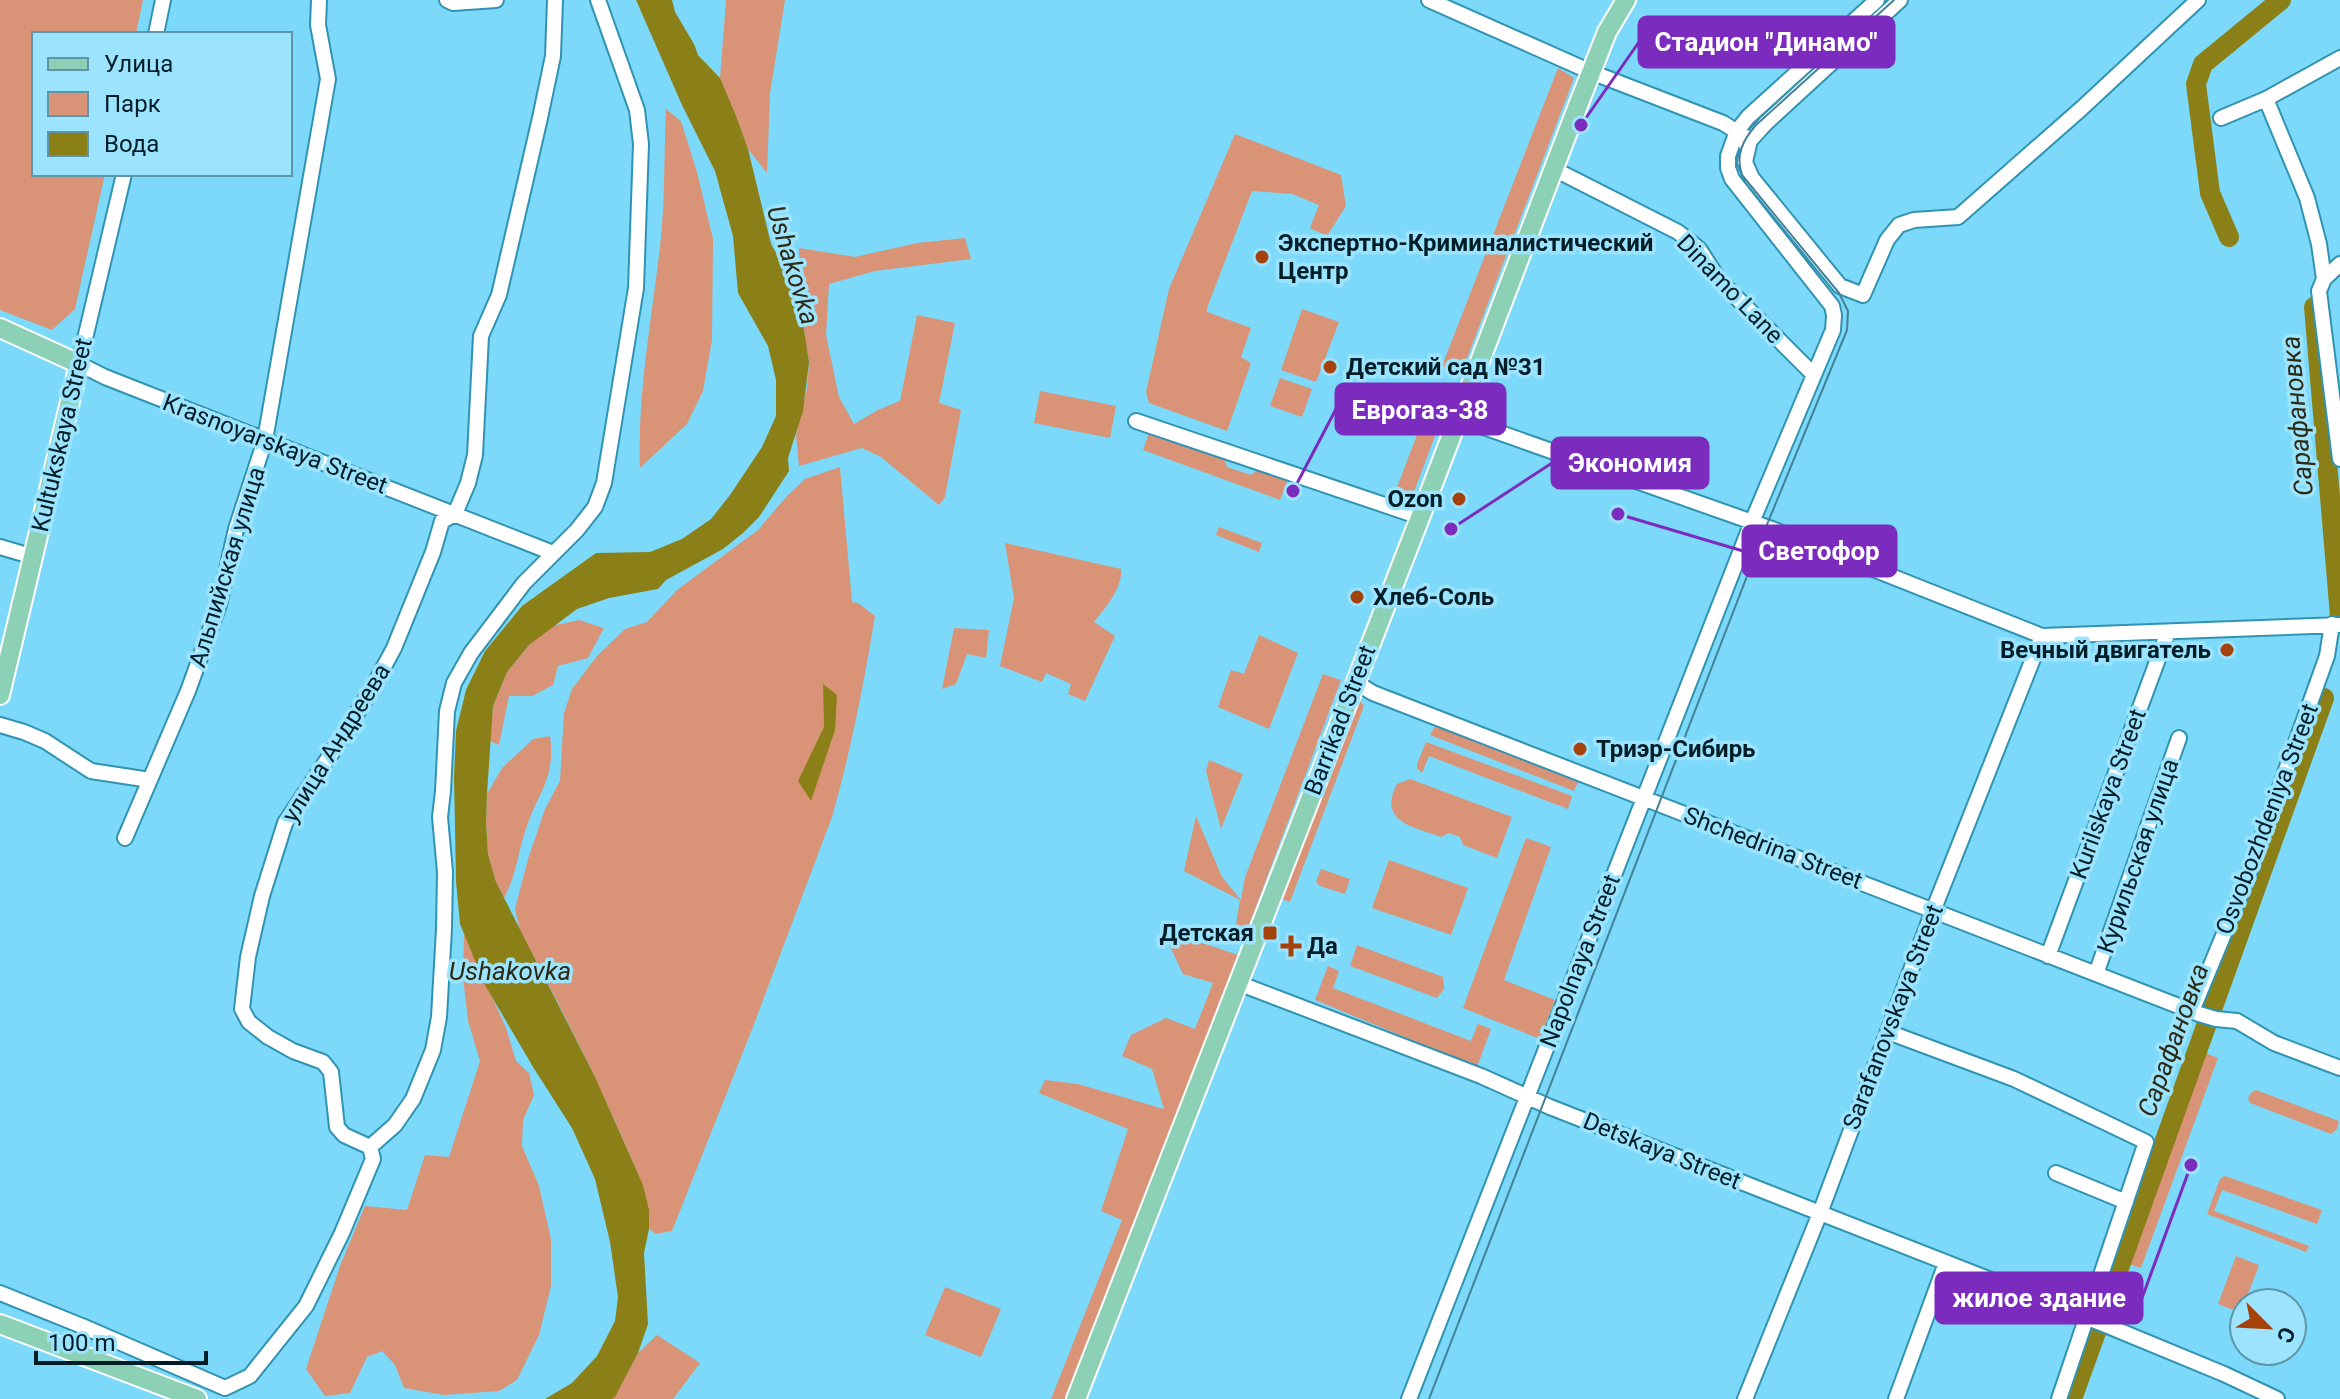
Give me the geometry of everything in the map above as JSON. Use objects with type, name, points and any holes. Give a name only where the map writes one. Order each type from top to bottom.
[{"type":"main road","name":"Barrikad Street","points":[[1076,1399],[1591,72],[1607,32],[1626,0]]},
{"type":"main road","name":"Krasnoyarskaya Street","points":[[0,328],[79,364]]},
{"type":"main road","name":"Kultukskaya Street","points":[[0,695],[79,364]]},
{"type":"main road","points":[[0,1324],[197,1399]]},
{"type":"street","points":[[156,32],[163,0]]},
{"type":"street","name":"Альпийская улица","points":[[125,838],[188,691],[219,605],[236,529],[265,440],[328,79],[318,25],[319,0]]},
{"type":"street","points":[[447,0],[453,3],[496,0]]},
{"type":"street","name":"улица Андреева","points":[[370,1147],[344,1135],[337,1127],[331,1072],[323,1062],[293,1051],[249,1022],[242,1009],[248,957],[262,896],[285,823],[373,687],[394,648],[433,552],[442,521],[455,514],[468,483],[475,455],[481,336],[499,295],[553,56],[555,0]]},
{"type":"street","points":[[0,1293],[225,1388],[250,1376],[306,1306],[342,1233],[373,1159],[370,1147],[395,1125],[413,1099],[433,1050],[439,1017],[445,872],[440,817],[447,711],[454,683],[471,653],[524,583],[577,530],[595,507],[604,483],[636,288],[641,144],[637,110],[598,0]]},
{"type":"street","points":[[1429,0],[1591,72],[1723,123],[1744,136]]},
{"type":"street","points":[[1877,0],[1748,117],[1744,136],[1745,162],[1752,178],[1840,286],[1863,295],[1887,240],[1899,225],[1914,220],[1958,217],[2198,0]]},
{"type":"street","points":[[1744,136],[1900,0]]},
{"type":"street","points":[[2221,118],[2266,99],[2340,58]]},
{"type":"street","points":[[2266,99],[2307,198],[2324,279]]},
{"type":"street","name":"Napolnaya Street","points":[[1409,1399],[1752,522],[1833,330],[1832,306],[1732,179],[1728,168],[1744,136]]},
{"type":"street","name":"Dinamo Lane","points":[[1554,169],[1678,232],[1699,249],[1719,280],[1814,375]]},
{"type":"street","name":"Kultukskaya Street","points":[[79,364],[124,176]]},
{"type":"street","points":[[2340,264],[2324,279],[2319,291],[2340,459]]},
{"type":"street","name":"Krasnoyarskaya Street","points":[[79,364],[105,377],[553,553]]},
{"type":"street","points":[[1458,418],[1752,522],[2042,636],[2336,624]]},
{"type":"street","points":[[1136,421],[1420,517]]},
{"type":"street","points":[[0,547],[34,557]]},
{"type":"street","name":"Osvobozhdeniya Street","points":[[2196,1013],[2248,876],[2336,624]]},
{"type":"street","name":"Kurilskaya Street","points":[[2048,956],[2168,632]]},
{"type":"street","name":"Sarafanovskaya Street","points":[[1745,1399],[1820,1213],[1933,911],[2042,636]]},
{"type":"street","name":"Shchedrina Street","points":[[1355,682],[1379,695],[2196,1013],[2237,1021],[2274,1043],[2340,1068]]},
{"type":"street","points":[[0,725],[45,741],[91,771],[150,780]]},
{"type":"street","name":"Курильская улица","points":[[2096,974],[2179,738]]},
{"type":"street","name":"Detskaya Street","points":[[1238,983],[1403,1045],[1564,1112],[2103,1324],[2277,1399]]},
{"type":"street","points":[[1888,1032],[2014,1079],[2146,1142],[2059,1399]]},
{"type":"street","points":[[2056,1173],[2126,1202]]},
{"type":"street","points":[[1896,1399],[1946,1263]]},
{"type":"green space","points":[[0,0],[143,0],[136,32],[32,32],[32,176],[105,176],[75,309],[52,330],[0,310]]},
{"type":"green space","points":[[726,0],[785,0],[770,93],[767,173],[748,149],[720,78]]},
{"type":"green space","points":[[1558,68],[1574,78],[1461,374],[1442,366]]},
{"type":"green space","points":[[666,109],[681,121],[713,239],[712,340],[703,391],[687,424],[640,468],[643,381],[662,221]]},
{"type":"green space","points":[[1235,134],[1341,175],[1346,206],[1327,236],[1310,228],[1319,205],[1292,194],[1252,191],[1207,308],[1207,312],[1251,328],[1241,357],[1251,363],[1227,431],[1149,403],[1146,392],[1169,289]]},
{"type":"green space","points":[[965,238],[971,259],[875,271],[829,284],[826,335],[839,397],[854,424],[900,401],[917,315],[955,323],[939,403],[961,410],[945,497],[939,505],[881,457],[862,448],[799,466],[796,435],[807,388],[809,362],[802,317],[799,248],[855,257],[917,243]]},
{"type":"green space","points":[[1302,309],[1339,322],[1316,382],[1281,370]]},
{"type":"green space","points":[[1280,378],[1312,389],[1302,417],[1270,406]]},
{"type":"green space","points":[[1436,385],[1452,391],[1412,497],[1396,490]]},
{"type":"green space","points":[[1040,391],[1116,406],[1110,438],[1034,423]]},
{"type":"green space","points":[[1149,433],[1223,455],[1227,467],[1251,475],[1259,469],[1288,479],[1280,500],[1143,450]]},
{"type":"green space","points":[[840,467],[852,602],[875,616],[845,767],[832,817],[672,1231],[656,1234],[649,1229],[643,1188],[633,1163],[582,1051],[520,931],[515,909],[545,809],[560,781],[564,713],[572,689],[597,656],[625,629],[647,622],[677,590],[758,530],[805,479]]},
{"type":"green space","points":[[1219,527],[1262,543],[1259,552],[1216,535]]},
{"type":"green space","points":[[1005,543],[1121,569],[1116,590],[1094,622],[1115,636],[1085,701],[1068,694],[1071,684],[1046,673],[1042,682],[1000,666],[1014,598]]},
{"type":"green space","points":[[579,620],[604,628],[588,658],[558,666],[553,685],[532,696],[509,696],[499,745],[490,741],[493,706],[507,672],[529,645],[552,626]]},
{"type":"green space","points":[[954,628],[989,630],[986,658],[967,654],[956,684],[942,689]]},
{"type":"green space","points":[[1259,635],[1298,653],[1269,729],[1218,707],[1231,670],[1244,674]]},
{"type":"green space","points":[[1323,674],[1341,680],[1248,928],[1236,924],[1240,900],[1184,871],[1196,816],[1222,877],[1241,900],[1245,877]]},
{"type":"green space","points":[[1358,699],[1364,706],[1290,902],[1282,899]]},
{"type":"green space","points":[[1436,724],[1579,780],[1574,791],[1430,735]]},
{"type":"green space","points":[[550,736],[549,773],[527,826],[504,898],[488,854],[487,794],[502,768],[533,739]]},
{"type":"green space","points":[[1426,742],[1572,796],[1568,809],[1429,756],[1422,773],[1417,764]]},
{"type":"green space","points":[[1209,760],[1243,774],[1221,829],[1206,771]]},
{"type":"green space","points":[[1410,779],[1512,817],[1497,858],[1463,845],[1460,837],[1449,833],[1441,837],[1401,821],[1392,807],[1392,797],[1397,784]]},
{"type":"green space","points":[[1526,838],[1551,847],[1504,980],[1555,1000],[1540,1039],[1463,1008]]},
{"type":"green space","points":[[1389,860],[1468,888],[1451,935],[1372,908]]},
{"type":"green space","points":[[1321,869],[1350,879],[1345,894],[1316,882]]},
{"type":"green space","points":[[1170,932],[1238,955],[1066,1399],[1051,1399],[1122,1220],[1101,1211],[1128,1129],[1039,1093],[1045,1080],[1078,1084],[1164,1109],[1152,1069],[1122,1056],[1131,1035],[1166,1018],[1195,1029],[1213,983],[1183,974],[1167,940]]},
{"type":"green space","points":[[464,934],[506,1028],[516,1061],[529,1073],[534,1095],[523,1120],[522,1146],[539,1186],[551,1239],[551,1286],[539,1335],[517,1380],[499,1391],[444,1395],[404,1388],[395,1365],[382,1351],[367,1357],[350,1393],[325,1396],[306,1369],[341,1263],[365,1206],[407,1210],[425,1155],[449,1157],[480,1061],[468,1021],[463,977]]},
{"type":"green space","points":[[1357,945],[1443,977],[1444,989],[1437,998],[1350,966]]},
{"type":"green space","points":[[1328,966],[1339,971],[1333,988],[1471,1041],[1478,1024],[1491,1029],[1477,1067],[1315,1000]]},
{"type":"green space","points":[[2198,1050],[2218,1058],[2141,1268],[2125,1263]]},
{"type":"green space","points":[[2256,1090],[2339,1121],[2337,1129],[2331,1134],[2250,1103],[2248,1098]]},
{"type":"green space","points":[[2225,1176],[2322,1210],[2317,1224],[2222,1190],[2214,1211],[2309,1246],[2306,1252],[2207,1214],[2220,1179]]},
{"type":"green space","points":[[2236,1256],[2259,1265],[2251,1287],[2228,1287],[2228,1308],[2218,1304]]},
{"type":"green space","points":[[945,1287],[1001,1309],[981,1357],[925,1335]]},
{"type":"green space","points":[[657,1335],[700,1363],[673,1399],[612,1399],[638,1353]]},
{"type":"water","name":"Ushakovka","points":[[636,0],[672,0],[675,12],[698,55],[720,78],[748,149],[771,244],[790,278],[802,317],[809,362],[803,411],[788,458],[789,471],[759,517],[723,549],[666,580],[658,589],[609,598],[577,609],[529,645],[507,672],[493,706],[486,823],[488,854],[496,882],[595,1077],[643,1185],[649,1210],[644,1253],[648,1324],[638,1353],[615,1397],[545,1399],[572,1383],[597,1356],[615,1321],[618,1297],[610,1242],[595,1179],[572,1128],[485,985],[460,924],[456,881],[456,731],[466,690],[485,651],[522,606],[596,553],[650,552],[682,539],[711,519],[762,447],[776,416],[776,380],[768,346],[738,293],[733,236],[715,171]]},
{"type":"water","points":[[823,684],[837,695],[835,730],[811,801],[798,781],[824,727]]},
{"type":"waterway","points":[[2229,237],[2210,193],[2196,84],[2203,64],[2281,0]]},
{"type":"waterway","name":"Сарафановка","points":[[2314,307],[2340,616]]},
{"type":"waterway","name":"Сарафановка","points":[[2072,1399],[2324,698]]},
{"type":"tram line","points":[[1429,1399],[1766,527],[1847,330],[1848,311],[1839,293],[1742,175],[1739,161],[1742,148],[1756,125],[1894,0]]},
{"type":"place","name":"Стадион \"Динамо\"","points":[[1581,125]]},
{"type":"place","name":"Экспертно-Криминалистический Центр","points":[[1262,257]]},
{"type":"place","name":"Детский сад №31","points":[[1330,367]]},
{"type":"place","name":"Еврогаз-38","points":[[1293,491]]},
{"type":"place","name":"Ozon","points":[[1459,499]]},
{"type":"place","name":"Светофор","points":[[1618,514]]},
{"type":"place","name":"Экономия","points":[[1451,529]]},
{"type":"place","name":"Хлеб-Соль","points":[[1357,597]]},
{"type":"place","name":"Вечный двигатель","points":[[2227,650]]},
{"type":"place","name":"Триэр-Сибирь","points":[[1580,749]]},
{"type":"place","name":"Детская","points":[[1270,933]]},
{"type":"place","name":"Да","points":[[1291,946]]},
{"type":"place","name":"жилое здание","points":[[2191,1165]]}]
